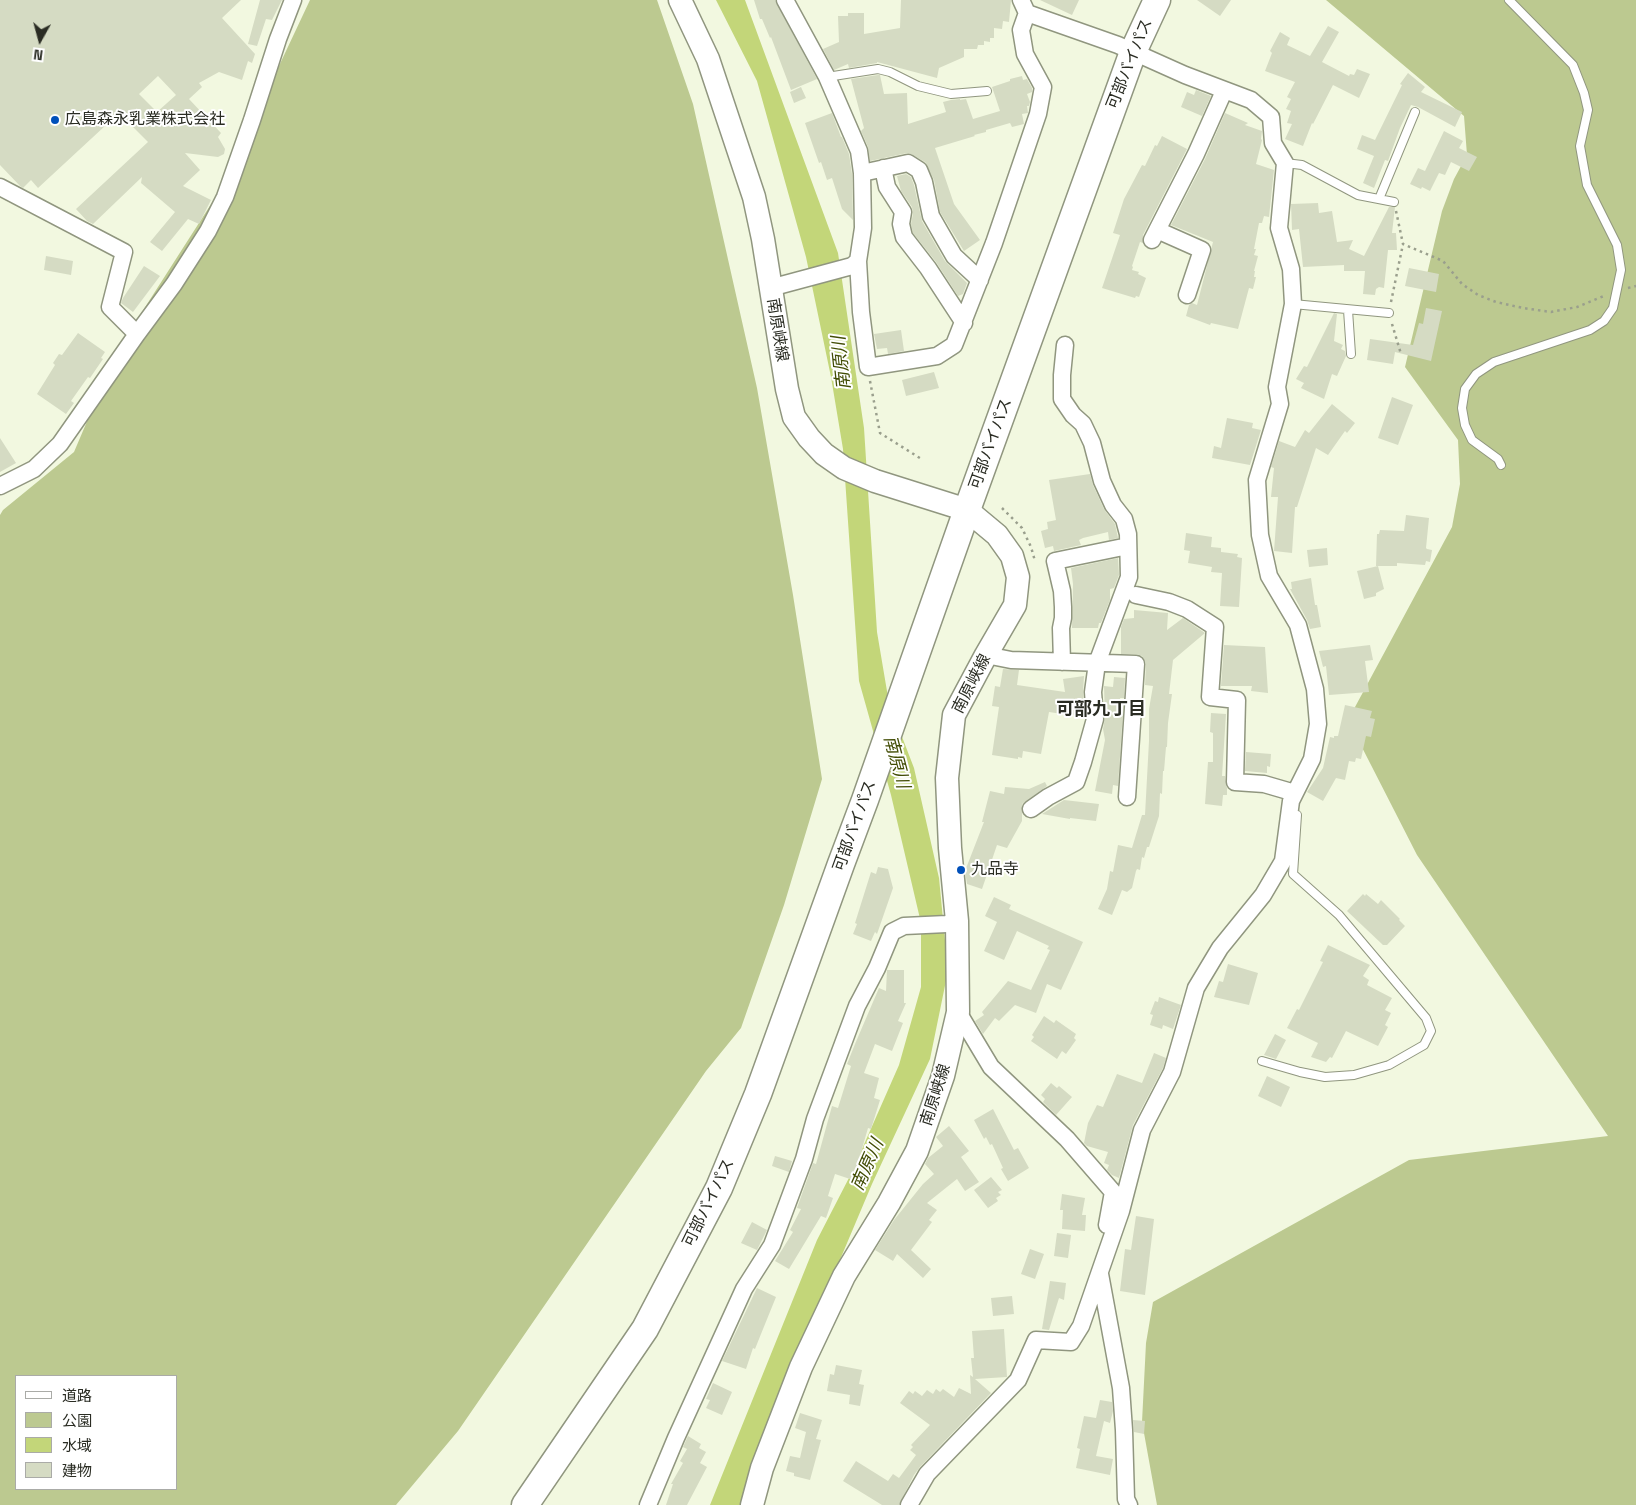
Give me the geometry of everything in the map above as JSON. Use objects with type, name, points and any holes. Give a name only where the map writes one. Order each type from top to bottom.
[{"type":"highway","name":"可部バイパス","points":[[525,1505],[645,1329],[719,1188],[758,1094],[1133,52],[1157,0]]},
{"type":"main road","name":"南原峡線","points":[[680,0],[708,59],[754,197],[764,239],[787,389],[794,417],[809,438],[824,454],[844,468],[875,481],[967,510],[997,535],[1012,556],[1018,578],[1014,605],[954,715],[947,778],[952,923],[958,1012],[943,1076],[918,1151],[889,1203],[844,1276],[801,1367],[762,1468],[752,1505]]},
{"type":"street","points":[[0,486],[34,469],[60,444],[174,284],[208,230],[224,197],[293,0]]},
{"type":"street","points":[[785,0],[848,121],[859,151],[862,173],[863,228],[851,265],[861,312],[868,367],[937,356],[954,345],[964,323],[1038,114],[1043,86],[1025,54],[1021,30],[1024,7],[1224,91],[1252,100],[1270,117],[1273,144],[1285,163],[1280,228],[1291,269],[1293,304],[1277,387],[1280,404],[1257,480],[1260,535],[1268,576],[1298,625],[1315,689],[1318,724],[1312,758],[1293,797],[1283,861],[1263,895],[1220,948],[1196,988],[1172,1072],[1142,1130],[1120,1211],[1081,1326],[1071,1342],[1036,1340],[1018,1380],[928,1474],[909,1505]]},
{"type":"street","points":[[1187,295],[1202,250],[1155,235],[1196,154],[1224,91]]},
{"type":"street","points":[[862,173],[908,163],[919,170],[924,182],[931,216],[954,256],[980,280]]},
{"type":"street","points":[[883,168],[887,187],[903,212],[901,224],[904,237],[928,268],[964,323]]},
{"type":"street","points":[[0,188],[124,252],[110,307],[137,334]]},
{"type":"street","points":[[770,288],[851,265]]},
{"type":"street","points":[[1031,809],[1048,797],[1076,782],[1095,719],[1093,692],[1097,663],[1129,576],[1128,534],[1124,519],[1113,505],[1102,481],[1092,443],[1083,424],[1073,415],[1062,399],[1065,345]]},
{"type":"street","points":[[1062,662],[1062,590],[1055,561],[1128,546]]},
{"type":"street","points":[[1136,595],[1168,602],[1187,609],[1215,627],[1210,697],[1238,700],[1235,782],[1264,784],[1293,797]]},
{"type":"street","points":[[986,655],[1010,660],[1136,664],[1127,797]]},
{"type":"street","points":[[648,1505],[680,1429],[744,1289],[772,1245],[804,1159],[815,1119],[857,1006],[877,968],[892,932],[904,926],[952,923]]},
{"type":"street","points":[[958,1012],[991,1067],[1067,1139],[1112,1192],[1106,1236],[1110,1243]]},
{"type":"street","points":[[1100,1272],[1121,1388],[1126,1503]]},
{"type":"lane","points":[[1501,465],[1498,459],[1472,440],[1465,425],[1462,408],[1465,389],[1476,374],[1494,362],[1590,330],[1604,321],[1613,308],[1621,270],[1617,245],[1587,185],[1580,146],[1588,110],[1582,86],[1573,65],[1509,0]]},
{"type":"lane","points":[[826,77],[878,69],[890,72],[918,86],[944,93],[987,91]]},
{"type":"lane","points":[[1379,199],[1415,112]]},
{"type":"lane","points":[[1285,163],[1302,165],[1358,196],[1394,202]]},
{"type":"lane","points":[[1293,304],[1389,313]]},
{"type":"lane","points":[[1348,310],[1351,354]]},
{"type":"lane","points":[[1262,1061],[1325,1077],[1354,1075],[1389,1065],[1424,1045],[1431,1031],[1426,1018],[1339,915],[1294,874],[1297,811],[1293,797]]},
{"type":"path","points":[[1394,202],[1403,244],[1389,313],[1401,354]]},
{"type":"path","points":[[1403,244],[1443,261],[1462,284],[1496,302],[1551,312],[1577,307],[1607,295]]},
{"type":"path","points":[[1624,289],[1636,286]]},
{"type":"path","points":[[868,367],[880,433],[923,460]]},
{"type":"green space","points":[[310,0],[657,0],[693,104],[757,388],[793,595],[822,779],[784,905],[741,1028],[706,1071],[458,1431],[396,1505],[0,1505],[0,515],[3,510],[74,452],[117,351],[222,187]]},
{"type":"green space","points":[[1326,0],[1636,0],[1636,1505],[1157,1505],[1142,1422],[1146,1343],[1153,1302],[1409,1160],[1608,1136],[1417,855],[1348,720],[1452,527],[1460,484],[1458,440],[1405,367],[1442,211],[1454,179],[1467,155],[1464,116]]},
{"type":"water","name":"南原川","points":[[716,0],[745,0],[838,253],[864,428],[877,632],[889,703],[914,768],[939,878],[948,971],[930,1059],[872,1184],[787,1385],[742,1505],[710,1505],[817,1240],[851,1174],[899,1065],[921,987],[921,923],[891,795],[859,681],[843,449],[831,377],[806,257],[757,81]]},
{"type":"building","name":"広島森永乳業株式会社","points":[[0,0],[241,0],[222,18],[255,54],[252,63],[248,61],[242,80],[219,72],[199,83],[202,87],[189,99],[221,133],[218,137],[225,149],[224,154],[218,157],[185,153],[200,170],[183,186],[211,200],[199,224],[188,219],[162,251],[150,242],[175,212],[141,183],[142,177],[93,224],[87,221],[76,209],[148,142],[119,113],[38,188],[31,180],[23,188],[0,165]],"holes":[[[158,76],[176,95],[157,112],[139,94]]]},
{"type":"building","points":[[260,0],[282,0],[272,20],[266,19],[257,46],[248,44]]},
{"type":"building","points":[[754,0],[775,0],[817,79],[791,90],[771,37],[762,19],[760,19]]},
{"type":"building","points":[[901,0],[1011,0],[1009,22],[1003,21],[1002,29],[994,28],[994,38],[990,38],[990,42],[984,41],[984,45],[978,45],[977,49],[964,49],[964,57],[939,68],[937,78],[877,62],[849,68],[848,64],[834,70],[823,49],[839,42],[838,16],[848,16],[848,13],[864,13],[864,34],[900,28]]},
{"type":"building","points":[[1040,0],[1079,0],[1072,15]]},
{"type":"building","points":[[1197,0],[1231,0],[1220,16]]},
{"type":"building","points":[[1328,26],[1339,32],[1322,62],[1349,76],[1350,74],[1354,75],[1357,69],[1370,74],[1359,98],[1333,85],[1312,123],[1303,146],[1285,139],[1292,124],[1287,123],[1291,111],[1286,109],[1291,99],[1287,97],[1295,82],[1265,71],[1272,53],[1270,51],[1280,32],[1290,38],[1287,45],[1310,56]]},
{"type":"building","points":[[1408,73],[1425,87],[1421,92],[1462,112],[1455,127],[1411,105],[1388,161],[1385,160],[1374,188],[1363,183],[1374,156],[1357,149],[1362,135],[1375,140],[1402,85],[1400,84]]},
{"type":"building","points":[[880,75],[884,94],[907,93],[908,124],[946,112],[943,102],[951,100],[966,99],[973,119],[1000,111],[992,87],[1010,81],[1010,79],[1022,76],[1023,80],[1027,79],[1032,88],[1032,92],[1027,94],[1030,102],[1029,106],[1027,106],[1028,113],[1022,114],[1024,124],[1012,127],[1010,123],[935,148],[954,204],[980,240],[964,251],[940,212],[934,180],[925,162],[907,153],[870,161],[868,147],[861,131],[864,128],[851,79]]},
{"type":"building","points":[[801,87],[806,98],[794,103],[790,92]]},
{"type":"building","points":[[1196,90],[1211,96],[1202,116],[1181,107],[1187,92],[1194,95]]},
{"type":"building","points":[[832,113],[849,154],[852,174],[853,220],[842,209],[832,178],[827,180],[805,123]]},
{"type":"building","points":[[1225,113],[1248,123],[1245,125],[1262,131],[1262,140],[1256,164],[1274,170],[1269,217],[1264,216],[1262,223],[1259,223],[1254,249],[1256,249],[1254,255],[1258,256],[1254,271],[1254,277],[1256,277],[1253,289],[1249,288],[1238,329],[1211,323],[1210,325],[1186,316],[1189,305],[1192,303],[1197,305],[1213,242],[1171,225],[1205,159]]},
{"type":"building","points":[[1444,131],[1463,141],[1459,148],[1477,157],[1469,171],[1451,162],[1445,175],[1439,173],[1430,191],[1410,184],[1418,168],[1425,171]]},
{"type":"building","points":[[1162,136],[1187,149],[1143,235],[1143,243],[1140,242],[1132,270],[1139,272],[1138,274],[1146,278],[1139,297],[1136,296],[1135,298],[1102,288],[1120,235],[1113,233],[1124,199],[1142,165],[1145,166],[1155,145],[1157,146]]},
{"type":"building","points":[[906,174],[911,177],[914,185],[922,221],[945,261],[967,283],[963,294],[958,296],[936,262],[913,233],[911,224],[912,207],[901,191],[897,176]]},
{"type":"building","points":[[1318,203],[1319,213],[1332,211],[1337,242],[1353,240],[1349,249],[1364,256],[1389,207],[1395,207],[1392,233],[1396,233],[1397,250],[1388,250],[1384,288],[1379,287],[1376,289],[1375,295],[1363,294],[1365,271],[1344,271],[1344,265],[1303,267],[1299,229],[1292,230],[1291,204]]},
{"type":"building","points":[[46,256],[73,261],[71,275],[44,270]]},
{"type":"building","points":[[144,266],[160,276],[133,312],[121,303]]},
{"type":"building","points":[[1409,268],[1439,274],[1436,292],[1405,286]]},
{"type":"building","points":[[1426,308],[1442,311],[1431,361],[1395,352],[1393,364],[1367,360],[1370,339],[1413,345],[1419,323],[1423,324]]},
{"type":"building","points":[[1334,313],[1337,314],[1334,341],[1343,345],[1341,349],[1345,351],[1346,356],[1337,376],[1332,374],[1324,399],[1301,388],[1304,383],[1296,379],[1304,366],[1307,367]]},
{"type":"building","points":[[901,330],[904,351],[888,354],[887,348],[877,349],[874,334]]},
{"type":"building","points":[[78,333],[105,352],[101,358],[103,359],[90,378],[88,377],[71,401],[74,403],[66,414],[37,394],[55,365],[53,363],[59,354],[62,355]]},
{"type":"building","points":[[934,372],[939,388],[906,396],[902,380]]},
{"type":"building","points":[[1392,397],[1413,405],[1398,445],[1378,438]]},
{"type":"building","points":[[1332,404],[1355,423],[1347,433],[1345,431],[1328,455],[1316,448],[1297,507],[1295,507],[1292,553],[1274,551],[1278,497],[1271,497],[1274,468],[1271,467],[1279,441],[1295,447],[1305,430],[1309,433]]},
{"type":"building","points":[[1227,418],[1253,423],[1252,428],[1261,430],[1250,465],[1212,458],[1214,446],[1221,448]]},
{"type":"building","points":[[0,438],[16,463],[0,472]]},
{"type":"building","points":[[1090,474],[1104,509],[1115,524],[1118,538],[1109,540],[1108,532],[1083,538],[1079,540],[1081,545],[1054,551],[1053,546],[1045,548],[1041,531],[1048,529],[1047,522],[1056,520],[1049,480]]},
{"type":"building","points":[[1406,515],[1429,518],[1426,548],[1432,550],[1430,562],[1426,561],[1425,565],[1397,563],[1397,566],[1376,566],[1377,534],[1379,534],[1380,530],[1404,531]]},
{"type":"building","points":[[1186,533],[1212,537],[1211,547],[1221,548],[1221,552],[1238,554],[1237,557],[1242,558],[1239,607],[1220,606],[1222,573],[1211,572],[1212,567],[1188,563],[1190,551],[1184,550]]},
{"type":"building","points":[[1327,548],[1328,565],[1309,567],[1307,550]]},
{"type":"building","points":[[1118,558],[1119,575],[1114,588],[1110,589],[1110,600],[1098,628],[1072,628],[1073,584],[1071,568]]},
{"type":"building","points":[[1378,566],[1384,589],[1376,593],[1376,596],[1364,599],[1357,571]]},
{"type":"building","points":[[1311,578],[1321,627],[1310,629],[1290,589],[1292,589],[1291,582]]},
{"type":"building","points":[[1134,610],[1168,613],[1167,630],[1183,618],[1205,633],[1173,660],[1169,694],[1172,694],[1159,816],[1149,847],[1147,847],[1144,858],[1142,857],[1140,870],[1137,869],[1136,871],[1132,888],[1127,892],[1122,890],[1112,915],[1098,909],[1107,889],[1110,871],[1113,872],[1118,845],[1132,848],[1142,815],[1145,815],[1149,709],[1153,686],[1145,685],[1146,664],[1142,656],[1121,654],[1121,627],[1124,619],[1134,618]]},
{"type":"building","points":[[1224,645],[1265,647],[1268,693],[1251,691],[1252,686],[1221,686]]},
{"type":"building","points":[[1370,645],[1373,660],[1365,661],[1369,692],[1329,695],[1326,666],[1323,667],[1319,651]]},
{"type":"building","points":[[1003,669],[1019,670],[1017,685],[1065,692],[1063,679],[1084,676],[1085,714],[1069,715],[1049,712],[1041,754],[1023,751],[1022,758],[1018,757],[1018,759],[992,755],[999,707],[992,706],[995,686],[1000,687]]},
{"type":"building","points":[[1114,677],[1125,678],[1124,698],[1120,698],[1123,711],[1118,786],[1113,785],[1112,794],[1095,791],[1105,740],[1103,729],[1105,718],[1104,686],[1113,687]]},
{"type":"building","points":[[1345,705],[1372,711],[1370,718],[1375,719],[1371,737],[1366,736],[1361,759],[1356,758],[1355,762],[1349,761],[1345,780],[1336,778],[1323,801],[1307,792],[1323,768],[1330,737],[1338,736]]},
{"type":"building","points":[[1211,713],[1226,714],[1222,776],[1225,776],[1227,795],[1223,795],[1222,806],[1205,804],[1208,762],[1213,762],[1213,733],[1210,732]]},
{"type":"building","points":[[1246,752],[1271,754],[1270,767],[1267,766],[1267,773],[1245,771]]},
{"type":"building","points":[[1045,782],[1047,786],[1022,804],[1022,821],[1007,848],[997,845],[982,889],[967,884],[965,871],[984,822],[982,822],[990,791],[1004,794],[1005,787],[1029,789]]},
{"type":"building","points":[[1064,800],[1099,804],[1096,821],[1042,814]]},
{"type":"building","points":[[878,867],[888,869],[893,888],[877,934],[875,932],[871,941],[853,934],[871,872],[876,874]]},
{"type":"building","points":[[1363,894],[1365,896],[1366,894],[1378,904],[1381,900],[1405,926],[1387,945],[1383,945],[1347,911]]},
{"type":"building","points":[[994,897],[1011,905],[1009,909],[1083,942],[1061,990],[1047,984],[1036,1013],[1015,1005],[999,1021],[995,1018],[983,1034],[975,1021],[984,1015],[982,1012],[1008,981],[1031,990],[1050,950],[1047,949],[1049,946],[1017,931],[1004,960],[984,951],[997,922],[985,916]]},
{"type":"building","points":[[1328,945],[1370,965],[1363,976],[1369,980],[1367,985],[1392,998],[1385,1010],[1391,1013],[1385,1025],[1388,1027],[1378,1046],[1346,1031],[1332,1058],[1330,1057],[1326,1062],[1311,1057],[1318,1043],[1287,1028],[1297,1009],[1299,1010],[1323,962],[1320,961]]},
{"type":"building","points":[[1228,964],[1258,973],[1249,1005],[1214,997],[1219,981],[1223,982]]},
{"type":"building","points":[[887,970],[904,970],[904,1003],[906,1003],[898,1021],[903,1023],[892,1051],[875,1044],[864,1073],[879,1078],[874,1098],[880,1100],[871,1129],[868,1128],[853,1180],[835,1174],[828,1196],[833,1198],[826,1218],[821,1216],[789,1269],[775,1261],[793,1232],[790,1230],[801,1209],[797,1208],[813,1163],[816,1164],[832,1106],[838,1108],[851,1066],[847,1064],[855,1044],[879,988],[886,991]]},
{"type":"building","points":[[1159,997],[1181,1005],[1173,1029],[1163,1025],[1162,1029],[1150,1025],[1153,1015],[1150,1014],[1155,1001],[1158,1002]]},
{"type":"building","points":[[1044,1016],[1054,1023],[1056,1020],[1076,1034],[1074,1038],[1076,1040],[1066,1054],[1062,1051],[1057,1059],[1031,1041],[1034,1037],[1032,1035]]},
{"type":"building","points":[[1275,1034],[1286,1040],[1276,1059],[1264,1055]]},
{"type":"building","points":[[1154,1053],[1166,1058],[1163,1068],[1133,1125],[1119,1178],[1107,1170],[1109,1165],[1104,1163],[1108,1152],[1087,1146],[1084,1143],[1088,1123],[1097,1105],[1103,1107],[1117,1074],[1142,1083]]},
{"type":"building","points":[[1267,1076],[1290,1087],[1281,1107],[1258,1096]]},
{"type":"building","points":[[1051,1083],[1057,1088],[1059,1086],[1072,1097],[1056,1115],[1043,1102],[1045,1099],[1041,1095]]},
{"type":"building","points":[[993,1109],[1014,1150],[1018,1148],[1029,1168],[1008,1181],[1001,1169],[1003,1168],[992,1144],[990,1145],[986,1137],[984,1139],[974,1120]]},
{"type":"building","points":[[949,1126],[969,1151],[961,1157],[979,1182],[965,1191],[957,1179],[927,1203],[937,1210],[929,1220],[932,1222],[911,1250],[931,1269],[923,1278],[897,1254],[893,1261],[875,1250],[894,1220],[923,1184],[934,1174],[925,1164],[928,1158],[943,1146],[936,1137]]},
{"type":"building","points":[[775,1156],[792,1161],[789,1172],[772,1166]]},
{"type":"building","points":[[991,1177],[1002,1190],[998,1192],[1001,1195],[996,1198],[998,1201],[988,1208],[974,1190]]},
{"type":"building","points":[[1062,1194],[1085,1198],[1082,1215],[1086,1215],[1085,1231],[1062,1229],[1063,1210],[1060,1210]]},
{"type":"building","points":[[1136,1216],[1154,1219],[1145,1295],[1120,1291],[1125,1249],[1131,1250]]},
{"type":"building","points":[[752,1222],[767,1230],[757,1250],[741,1243]]},
{"type":"building","points":[[1057,1233],[1071,1235],[1068,1258],[1054,1256]]},
{"type":"building","points":[[1030,1249],[1044,1254],[1035,1279],[1021,1274]]},
{"type":"building","points":[[1050,1281],[1066,1283],[1064,1300],[1059,1298],[1049,1330],[1042,1329]]},
{"type":"building","points":[[757,1288],[776,1297],[755,1349],[753,1348],[746,1369],[722,1361]]},
{"type":"building","points":[[1012,1296],[1014,1314],[993,1316],[991,1298]]},
{"type":"building","points":[[1004,1329],[1007,1377],[975,1379],[991,1393],[920,1467],[899,1505],[882,1505],[843,1481],[856,1461],[888,1481],[893,1474],[899,1478],[916,1455],[910,1450],[913,1447],[911,1445],[930,1425],[900,1403],[909,1391],[913,1394],[915,1391],[922,1396],[927,1390],[933,1394],[936,1389],[940,1392],[943,1389],[954,1397],[959,1388],[971,1394],[970,1375],[973,1377],[971,1358],[974,1358],[972,1331]]},
{"type":"building","points":[[836,1365],[862,1370],[859,1384],[864,1385],[860,1406],[849,1404],[850,1395],[827,1391],[830,1374],[834,1375]]},
{"type":"building","points":[[713,1383],[732,1392],[722,1415],[706,1408],[710,1400],[706,1399]]},
{"type":"building","points":[[1100,1400],[1112,1402],[1113,1411],[1110,1423],[1104,1421],[1096,1456],[1113,1459],[1110,1475],[1076,1468],[1080,1449],[1077,1448],[1084,1416],[1096,1418]]},
{"type":"building","points":[[800,1413],[822,1420],[816,1439],[821,1440],[810,1480],[794,1476],[794,1473],[786,1471],[790,1456],[800,1458],[806,1432],[795,1428]]},
{"type":"building","points":[[1133,1420],[1145,1421],[1144,1434],[1134,1432]]},
{"type":"building","points":[[688,1436],[701,1444],[699,1448],[706,1452],[700,1463],[707,1467],[687,1505],[666,1505],[673,1484],[671,1484],[683,1463],[680,1461],[687,1449],[683,1447]]},
{"type":"place","name":"広島森永乳業株式会社","points":[[55,120]]},
{"type":"place","name":"九品寺","points":[[961,870]]},
{"type":"district","name":"可部九丁目","points":[[1101,710]]}]
